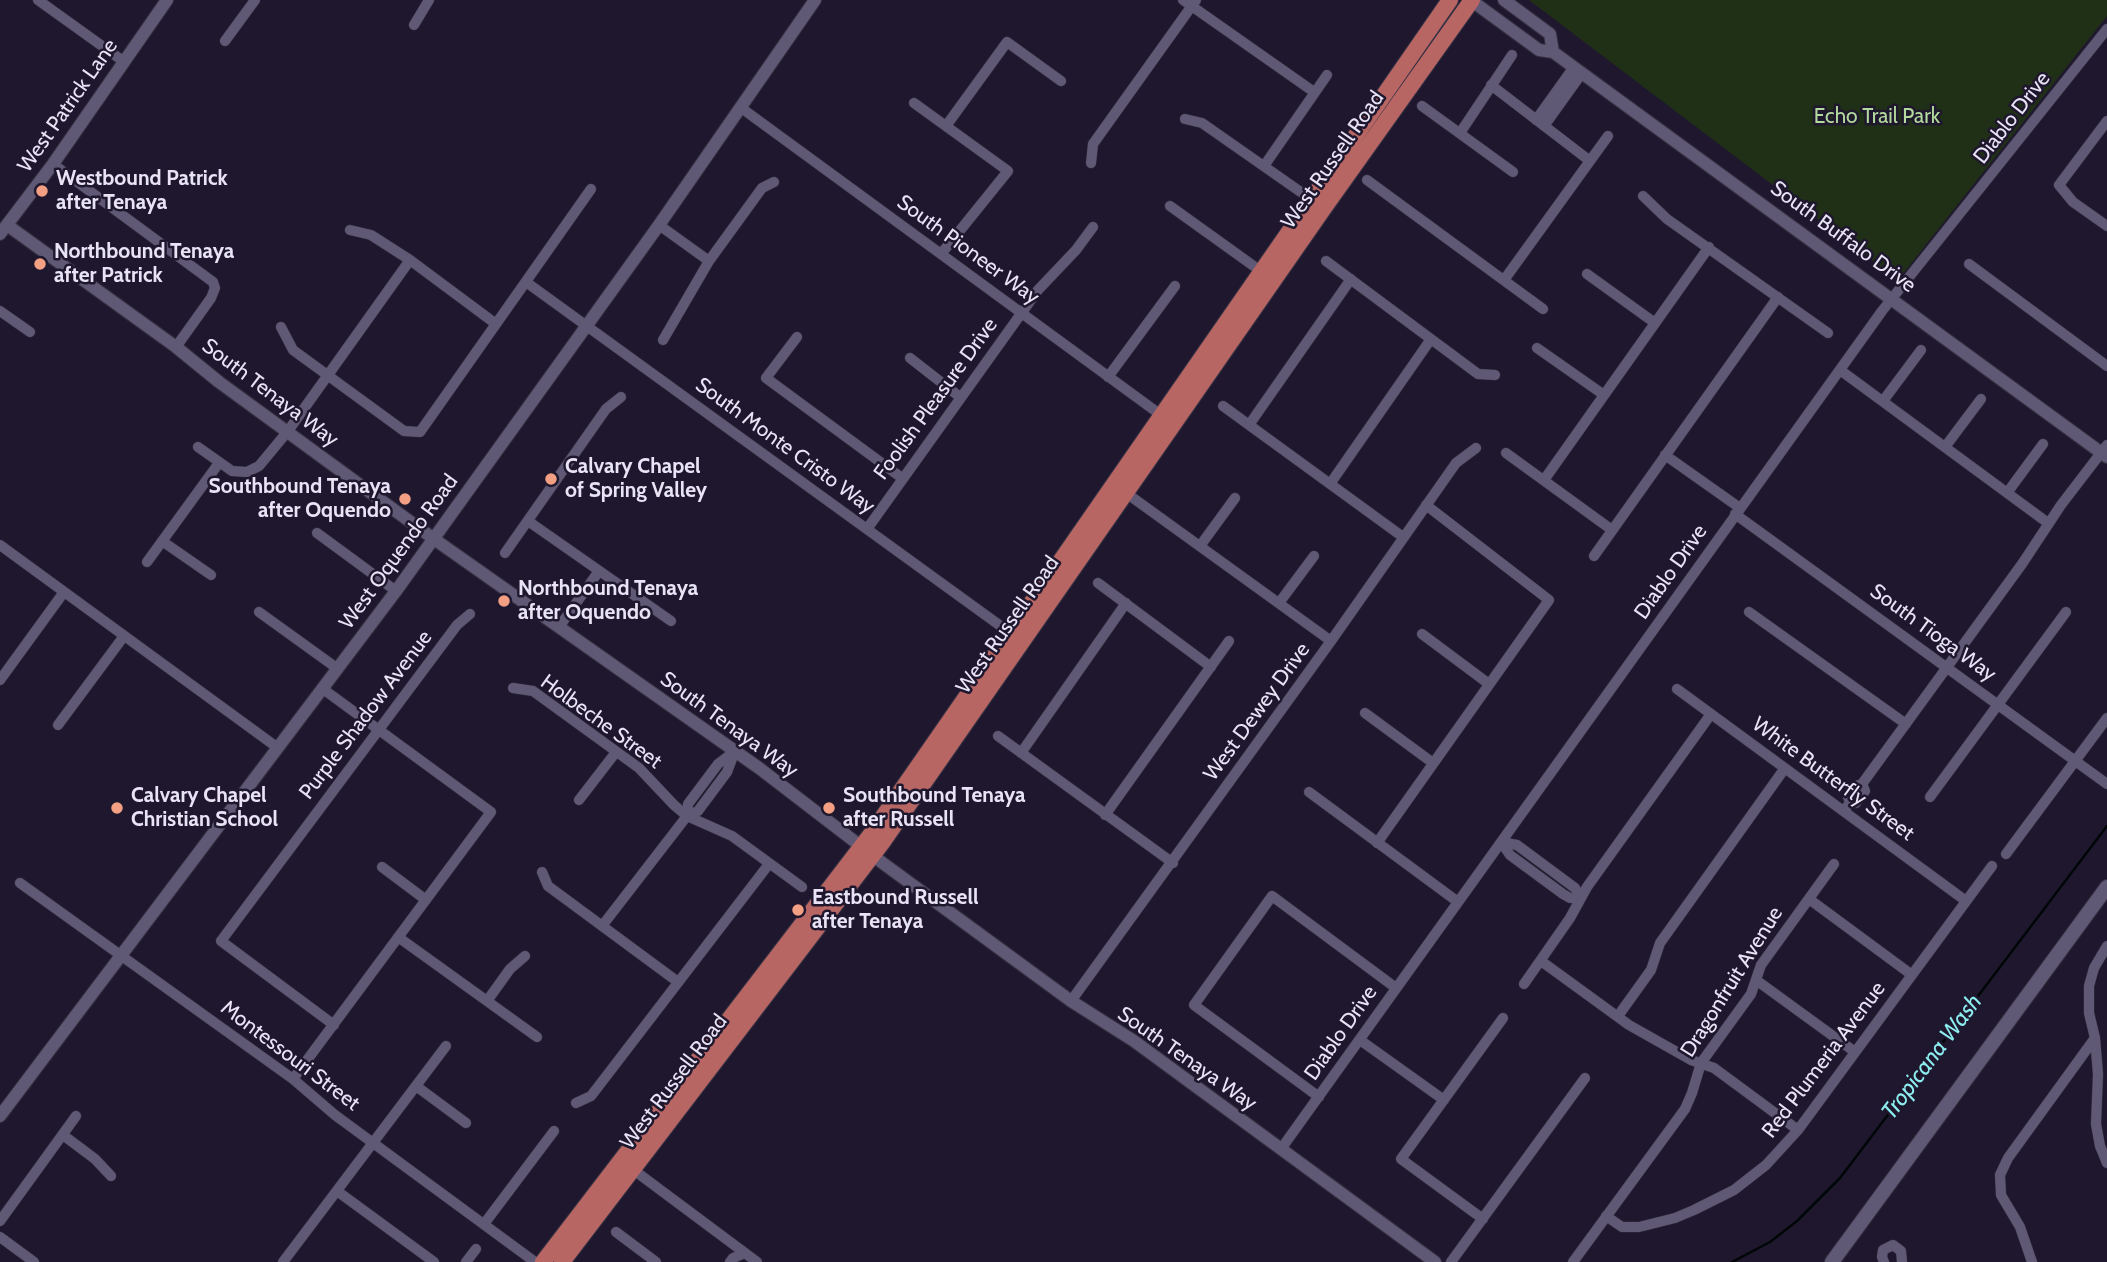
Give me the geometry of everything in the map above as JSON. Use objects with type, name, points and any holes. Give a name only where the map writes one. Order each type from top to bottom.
[{"type":"main road","name":"West Russell Road","points":[[543,1262],[627,1165],[867,851],[1318,204],[1450,0]]},
{"type":"main road","name":"West Russell Road","points":[[1168,420],[1262,272],[1318,204],[1471,0]]},
{"type":"main road","points":[[1832,1262],[2107,887]]},
{"type":"main road","name":"West Russell Road","points":[[562,1262],[627,1165]]},
{"type":"street","points":[[38,0],[123,61]]},
{"type":"street","name":"West Patrick Lane","points":[[2,226],[52,164],[167,0]]},
{"type":"street","points":[[225,41],[255,0]]},
{"type":"street","name":"West Oquendo Road","points":[[0,1116],[434,540],[659,225],[815,0]]},
{"type":"street","name":"South Buffalo Drive","points":[[1471,0],[1539,50],[1553,52],[2105,452]]},
{"type":"street","name":"South Buffalo Drive","points":[[1504,0],[1550,34],[1553,52]]},
{"type":"street","points":[[414,24],[425,1]]},
{"type":"street","points":[[1091,163],[1093,144],[1190,2],[1314,92]]},
{"type":"street","name":"Diablo Drive","points":[[1281,1149],[1840,370],[2107,29]]},
{"type":"street","points":[[946,126],[1007,42],[1061,81]]},
{"type":"street","points":[[1460,133],[1512,55]]},
{"type":"street","points":[[1540,123],[1578,70]]},
{"type":"street","points":[[1264,166],[1327,75]]},
{"type":"street","points":[[1491,85],[1590,160]]},
{"type":"street","points":[[914,103],[1008,171],[941,254]]},
{"type":"street","points":[[1422,106],[1513,172]]},
{"type":"street","name":"South Pioneer Way","points":[[740,107],[1168,420]]},
{"type":"street","points":[[1185,119],[1202,123],[1318,204]]},
{"type":"street","points":[[2107,121],[2059,185],[2073,202],[2107,226]]},
{"type":"street","points":[[1504,280],[1608,136]]},
{"type":"street","points":[[52,164],[213,282],[215,288],[211,298],[176,347]]},
{"type":"street","points":[[1367,180],[1543,309]]},
{"type":"street","points":[[663,340],[709,261],[762,188],[774,182]]},
{"type":"street","points":[[281,327],[293,350],[404,430],[420,432],[591,189]]},
{"type":"street","points":[[1643,196],[1667,219],[1828,333]]},
{"type":"street","points":[[1170,206],[1262,272]]},
{"type":"street","points":[[659,225],[709,261]]},
{"type":"street","name":"South Tenaya Way","points":[[2,226],[176,347],[219,382],[434,540],[735,751],[1071,1001],[1134,1041],[1435,1262]]},
{"type":"street","name":"Foolish Pleasure Drive","points":[[867,529],[1038,290],[1076,250],[1093,227]]},
{"type":"street","points":[[350,230],[371,235],[410,260],[496,324]]},
{"type":"street","points":[[1544,480],[1709,247]]},
{"type":"street","points":[[198,447],[219,463],[237,472],[251,471],[264,462],[410,260]]},
{"type":"street","points":[[1326,261],[1478,374],[1495,375]]},
{"type":"street","points":[[1969,264],[2107,366]]},
{"type":"street","points":[[1587,274],[1655,323]]},
{"type":"street","points":[[1249,425],[1351,279]]},
{"type":"street","name":"South Monte Cristo Way","points":[[526,282],[1016,637]]},
{"type":"street","points":[[1108,377],[1175,286]]},
{"type":"street","points":[[1594,556],[1778,297]]},
{"type":"street","points":[[0,311],[30,332]]},
{"type":"street","points":[[797,337],[766,378],[902,478]]},
{"type":"street","points":[[1330,484],[1431,339]]},
{"type":"street","points":[[1537,348],[1604,395]]},
{"type":"street","points":[[1883,401],[1921,350]]},
{"type":"street","points":[[910,358],[960,397]]},
{"type":"street","points":[[1840,370],[2048,523]]},
{"type":"street","points":[[505,553],[607,409],[621,397]]},
{"type":"street","points":[[1945,447],[1981,399]]},
{"type":"street","points":[[1223,406],[1403,537]]},
{"type":"street","points":[[2007,493],[2043,444]]},
{"type":"street","name":"West Dewey Drive","points":[[1071,1001],[1173,863],[1456,463],[1476,448]]},
{"type":"street","points":[[1847,807],[1848,797],[1856,786],[1863,785],[2022,564],[2048,523],[2105,452]]},
{"type":"street","points":[[1506,453],[1612,530]]},
{"type":"street","name":"South Tioga Way","points":[[1665,455],[1947,668],[2107,784]]},
{"type":"street","points":[[147,562],[219,463]]},
{"type":"street","points":[[1120,489],[1331,641]]},
{"type":"street","points":[[1199,546],[1235,498]]},
{"type":"street","points":[[1377,842],[1549,600],[1426,505]]},
{"type":"street","points":[[528,521],[671,621]]},
{"type":"street","points":[[317,533],[396,591]]},
{"type":"street","points":[[162,541],[211,575]]},
{"type":"street","points":[[0,545],[278,748]]},
{"type":"street","points":[[1279,604],[1314,556]]},
{"type":"street","points":[[559,627],[599,571]]},
{"type":"street","points":[[1098,583],[1210,667]]},
{"type":"street","points":[[0,680],[64,592]]},
{"type":"street","points":[[1021,753],[1126,603]]},
{"type":"street","points":[[259,612],[338,669]]},
{"type":"street","points":[[1749,612],[1906,724]]},
{"type":"street","points":[[1930,797],[2066,612]]},
{"type":"street","name":"Purple Shadow Avenue","points":[[334,1025],[221,941],[457,625],[470,614]]},
{"type":"street","points":[[1422,634],[1489,684]]},
{"type":"street","points":[[58,724],[124,636]]},
{"type":"street","points":[[1105,815],[1229,641]]},
{"type":"street","name":"Holbeche Street","points":[[513,688],[533,691],[648,775],[687,816],[732,836],[802,887]]},
{"type":"street","points":[[293,1079],[491,812],[323,689]]},
{"type":"street","name":"White Butterfly Street","points":[[1676,689],[1785,768],[1847,807],[1966,901]]},
{"type":"street","points":[[1365,713],[1433,763]]},
{"type":"street","points":[[1524,984],[1581,898],[1711,714]]},
{"type":"street","points":[[2006,854],[2107,718]]},
{"type":"street","points":[[998,736],[1173,863]]},
{"type":"street","points":[[602,926],[687,816],[698,811],[727,772],[735,751]]},
{"type":"street","points":[[579,800],[616,752]]},
{"type":"street","points":[[1618,1016],[1651,970],[1660,943],[1785,768]]},
{"type":"street","points":[[1309,793],[1458,902]]},
{"type":"street","points":[[1501,842],[1517,845],[1575,888],[1581,898]]},
{"type":"street","points":[[576,1103],[591,1096],[769,864]]},
{"type":"street","name":"Dragonfruit Avenue","points":[[1573,1262],[1689,1102],[1701,1063],[1751,995],[1761,965],[1834,864]]},
{"type":"street","name":"Red Plumeria Avenue","points":[[1606,1216],[1622,1227],[1639,1227],[1694,1210],[1734,1190],[1750,1178],[1783,1148],[1798,1130],[1992,866]]},
{"type":"street","points":[[382,867],[426,900]]},
{"type":"street","points":[[542,872],[548,886],[678,982]]},
{"type":"street","name":"Montessouri Street","points":[[20,883],[293,1079],[373,1144],[535,1262]]},
{"type":"street","points":[[1319,1097],[1194,1005],[1272,896],[1396,988]]},
{"type":"street","points":[[1808,899],[1912,975]]},
{"type":"street","points":[[398,937],[537,1037]]},
{"type":"street","points":[[2107,946],[2094,968],[2089,986],[2089,1013],[2098,1064],[2096,1124],[2100,1146],[2107,1163]]},
{"type":"street","points":[[488,1001],[510,969],[525,956]]},
{"type":"street","points":[[1541,961],[1618,1016],[1691,1060],[1714,1068],[1798,1130]]},
{"type":"street","points":[[1756,980],[1855,1052]]},
{"type":"street","points":[[1483,1219],[1401,1159],[1503,1018]]},
{"type":"street","points":[[2032,1262],[2020,1227],[2001,1195],[2001,1169],[2095,1038]]},
{"type":"street","points":[[1360,1040],[1444,1100]]},
{"type":"street","points":[[283,1262],[446,1046]]},
{"type":"street","points":[[1451,1262],[1585,1078]]},
{"type":"street","points":[[416,1086],[467,1123]]},
{"type":"street","points":[[0,1221],[76,1116]]},
{"type":"street","points":[[484,1224],[554,1130]]},
{"type":"street","points":[[63,1135],[95,1159],[111,1176]]},
{"type":"street","points":[[627,1165],[744,1258]]},
{"type":"street","points":[[337,1191],[434,1262]]},
{"type":"street","points":[[616,1232],[656,1262]]},
{"type":"street","points":[[0,1237],[34,1262]]},
{"type":"street","points":[[1884,1262],[1881,1257],[1883,1250],[1892,1245],[1901,1251],[1902,1262]]},
{"type":"street","points":[[466,1262],[476,1249]]},
{"type":"street","points":[[730,1262],[733,1258],[757,1262]]},
{"type":"green space","name":"Echo Trail Park","points":[[1529,0],[2107,0],[2107,16],[1898,280]]},
{"type":"waterway","name":"Tropicana Wash","points":[[1732,1262],[1770,1242],[1797,1221],[1840,1178],[2107,826]]},
{"type":"place","name":"Westbound Patrick after Tenaya","points":[[42,191]]},
{"type":"place","name":"Northbound Tenaya after Patrick","points":[[40,264]]},
{"type":"place","name":"Calvary Chapel of Spring Valley","points":[[551,479]]},
{"type":"place","name":"Southbound Tenaya after Oquendo","points":[[405,499]]},
{"type":"place","name":"Northbound Tenaya after Oquendo","points":[[504,601]]},
{"type":"place","name":"Calvary Chapel Christian School","points":[[117,808]]},
{"type":"place","name":"Southbound Tenaya after Russell","points":[[829,808]]},
{"type":"place","name":"Eastbound Russell after Tenaya","points":[[798,910]]}]
